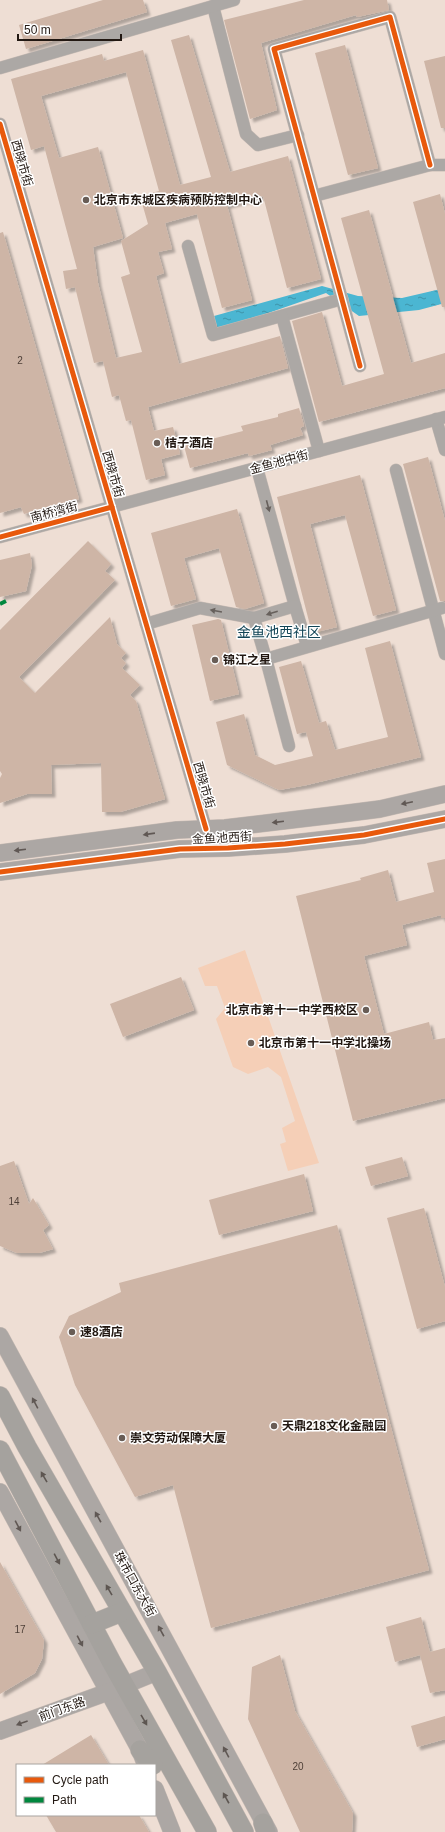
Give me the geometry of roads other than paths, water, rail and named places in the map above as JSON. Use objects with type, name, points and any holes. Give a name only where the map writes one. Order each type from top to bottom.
[{"type":"main road","name":"珠市口东大街","points":[[0,1396],[27,1448],[157,1672],[244,1832]]},
{"type":"main road","points":[[0,1450],[92,1624],[116,1689],[203,1825]]},
{"type":"main road","points":[[92,1624],[122,1612]]},
{"type":"main road","points":[[143,1757],[152,1764]]},
{"type":"main road","points":[[156,1768],[203,1825]]},
{"type":"street","points":[[0,68],[234,0]]},
{"type":"street","points":[[213,6],[246,134],[258,145],[298,136]]},
{"type":"street","points":[[360,366],[274,49],[390,17],[430,165]]},
{"type":"street","name":"西晓市街","points":[[0,124],[206,829]]},
{"type":"street","points":[[314,196],[430,165],[445,165]]},
{"type":"street","points":[[188,246],[213,335],[342,299]]},
{"type":"street","points":[[282,316],[319,451]]},
{"type":"street","points":[[441,418],[445,450]]},
{"type":"street","name":"金鱼池中街","points":[[112,507],[441,418]]},
{"type":"street","points":[[257,468],[307,646]]},
{"type":"street","points":[[396,470],[438,609],[445,654]]},
{"type":"street","name":"南桥湾街","points":[[0,537],[112,507]]},
{"type":"street","points":[[146,624],[200,608],[254,618],[295,606]]},
{"type":"street","points":[[266,659],[438,609]]},
{"type":"street","points":[[254,618],[289,746]]},
{"type":"street","name":"金鱼池西街","points":[[0,852],[177,830],[206,829],[380,809],[445,794]]},
{"type":"street","name":"金鱼池西街","points":[[0,872],[180,849],[284,844],[364,835],[445,819]]},
{"type":"street","name":"珠市口东大街","points":[[0,1336],[54,1438],[180,1665],[266,1829]]},
{"type":"street","points":[[0,1492],[116,1689],[143,1757]]},
{"type":"street","name":"前门东路","points":[[0,1731],[116,1689],[157,1672]]},
{"type":"street","points":[[156,1792],[172,1832]]},
{"type":"water","points":[[322,286],[358,296],[402,298],[445,288],[445,303],[419,310],[359,316],[326,293],[217,331],[214,316]]},
{"type":"place","name":"北京市东城区疾病预防控制中心","points":[[86,200]]},
{"type":"place","name":"桔子酒店","points":[[157,443]]},
{"type":"place","name":"锦江之星","points":[[215,660]]},
{"type":"place","name":"北京市第十一中学西校区","points":[[366,1010]]},
{"type":"place","name":"北京市第十一中学北操场","points":[[251,1043]]},
{"type":"place","name":"速8酒店","points":[[72,1332]]},
{"type":"place","name":"天鼎218文化金融园","points":[[274,1426]]},
{"type":"place","name":"崇文劳动保障大厦","points":[[122,1438]]},
{"type":"district","name":"金鱼池西社区","points":[[279,632]]}]
